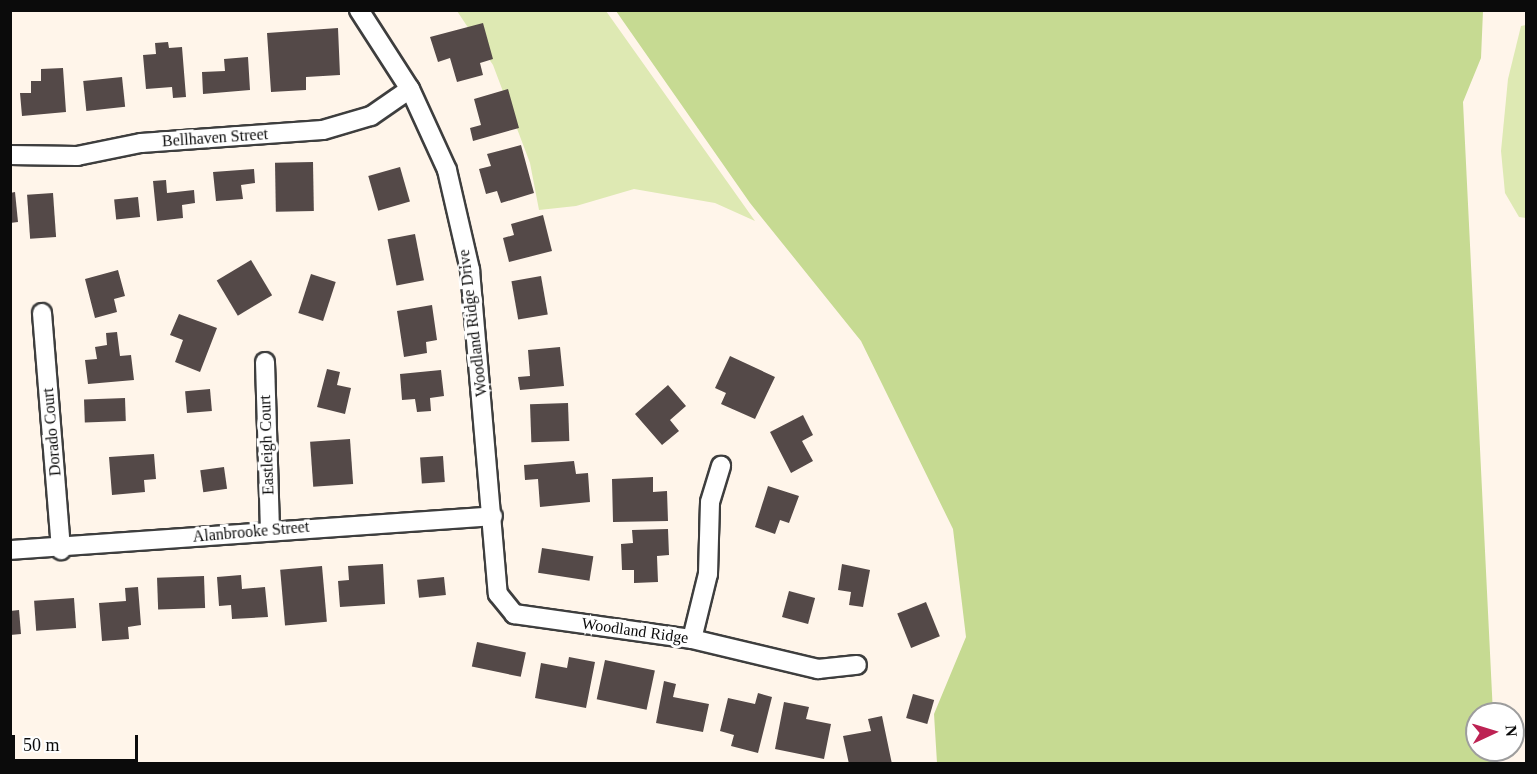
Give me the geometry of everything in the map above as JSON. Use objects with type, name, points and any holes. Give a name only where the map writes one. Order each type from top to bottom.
[{"type":"street","name":"Woodland Ridge Drive","points":[[359,10],[410,89],[447,170],[470,270],[493,516]]},
{"type":"street","name":"Bellhaven Street","points":[[10,155],[77,156],[141,143],[323,130],[370,116],[410,89]]},
{"type":"street","name":"Dorado Court","points":[[42,313],[61,550]]},
{"type":"street","name":"Eastleigh Court","points":[[264,362],[270,529]]},
{"type":"street","points":[[692,639],[708,574],[710,501],[721,466]]},
{"type":"street","name":"Alanbrooke Street","points":[[10,550],[61,550],[270,529],[493,516]]},
{"type":"street","name":"Woodland Ridge","points":[[493,516],[498,594],[514,614],[692,639],[818,669],[857,665]]},
{"type":"green space","points":[[457,11],[606,11],[755,221],[715,203],[634,189],[576,206],[539,210],[530,163],[493,65]]},
{"type":"green space","points":[[616,11],[1483,11],[1481,58],[1463,102],[1492,702],[1465,702],[1465,762],[1495,763],[937,763],[934,714],[966,637],[953,529],[861,341],[750,203]]},
{"type":"green space","points":[[1526,25],[1526,218],[1519,217],[1505,193],[1501,151],[1508,79],[1521,26]]},
{"type":"building","points":[[483,23],[493,59],[480,63],[483,75],[457,82],[450,58],[438,62],[430,37]]},
{"type":"building","points":[[338,28],[340,75],[306,77],[306,90],[271,92],[267,33]]},
{"type":"building","points":[[168,42],[169,48],[182,47],[186,97],[173,98],[172,87],[146,89],[143,55],[156,54],[155,43]]},
{"type":"building","points":[[248,57],[250,90],[203,94],[202,72],[225,71],[224,59]]},
{"type":"building","points":[[63,68],[66,112],[22,116],[20,93],[31,93],[31,81],[41,81],[41,69]]},
{"type":"building","points":[[122,77],[125,107],[86,111],[83,81]]},
{"type":"building","points":[[508,89],[519,128],[473,141],[470,128],[481,125],[474,99]]},
{"type":"building","points":[[521,145],[534,193],[501,203],[497,191],[486,194],[479,169],[491,166],[487,154]]},
{"type":"building","points":[[313,162],[314,211],[276,212],[275,163]]},
{"type":"building","points":[[400,167],[410,202],[378,211],[368,176]]},
{"type":"building","points":[[254,169],[255,183],[241,185],[243,199],[216,201],[213,172]]},
{"type":"building","points":[[166,180],[167,193],[194,190],[195,203],[182,205],[183,218],[157,221],[153,181]]},
{"type":"building","points":[[15,192],[18,222],[10,223],[10,193]]},
{"type":"building","points":[[53,193],[56,237],[30,239],[27,195]]},
{"type":"building","points":[[138,197],[140,217],[116,219],[114,200]]},
{"type":"building","points":[[543,215],[552,251],[509,262],[503,238],[514,235],[511,224]]},
{"type":"building","points":[[415,234],[424,280],[396,285],[388,239]]},
{"type":"building","points":[[251,260],[272,295],[238,316],[217,281]]},
{"type":"building","points":[[118,270],[125,296],[114,299],[117,312],[95,318],[85,279]]},
{"type":"building","points":[[311,274],[336,282],[323,321],[298,313]]},
{"type":"building","points":[[541,276],[548,314],[518,320],[511,281]]},
{"type":"building","points":[[432,305],[437,340],[426,342],[427,353],[404,357],[397,311]]},
{"type":"building","points":[[179,314],[217,328],[200,372],[175,362],[183,340],[170,335]]},
{"type":"building","points":[[117,332],[120,356],[131,355],[134,380],[88,384],[85,360],[97,359],[95,347],[107,345],[106,333]]},
{"type":"building","points":[[560,347],[564,386],[520,390],[518,377],[530,376],[528,350]]},
{"type":"building","points":[[730,356],[775,377],[755,419],[721,404],[726,393],[715,388]]},
{"type":"building","points":[[327,369],[340,372],[337,385],[351,388],[345,414],[317,407]]},
{"type":"building","points":[[441,370],[444,396],[430,398],[431,411],[417,412],[415,399],[402,400],[400,374]]},
{"type":"building","points":[[668,385],[686,406],[670,420],[679,431],[662,445],[635,414]]},
{"type":"building","points":[[210,389],[212,411],[187,413],[185,391]]},
{"type":"building","points":[[125,398],[126,421],[85,422],[84,399]]},
{"type":"building","points":[[568,403],[569,441],[531,442],[530,404]]},
{"type":"building","points":[[803,415],[813,435],[802,441],[813,461],[791,473],[770,432]]},
{"type":"building","points":[[350,439],[353,484],[313,487],[310,442]]},
{"type":"building","points":[[154,454],[156,479],[144,480],[145,492],[112,495],[109,457]]},
{"type":"building","points":[[443,456],[445,482],[422,484],[420,458]]},
{"type":"building","points":[[574,461],[576,474],[588,473],[590,502],[540,507],[538,479],[525,480],[524,465]]},
{"type":"building","points":[[224,467],[227,489],[203,492],[200,470]]},
{"type":"building","points":[[653,477],[653,492],[667,491],[668,521],[613,522],[612,479]]},
{"type":"building","points":[[768,486],[799,496],[789,523],[780,520],[775,534],[755,527]]},
{"type":"building","points":[[668,529],[669,555],[657,556],[658,582],[634,583],[634,570],[622,570],[621,544],[633,543],[632,530]]},
{"type":"building","points":[[542,548],[593,556],[589,581],[538,573]]},
{"type":"building","points":[[383,564],[385,604],[340,607],[338,581],[349,580],[348,566]]},
{"type":"building","points":[[842,564],[870,570],[863,607],[849,605],[851,592],[838,590]]},
{"type":"building","points":[[322,566],[327,622],[285,625],[280,570]]},
{"type":"building","points":[[241,575],[242,589],[265,587],[268,617],[232,619],[231,605],[219,606],[217,577]]},
{"type":"building","points":[[204,576],[205,608],[158,610],[157,578]]},
{"type":"building","points":[[444,577],[446,595],[419,598],[417,580]]},
{"type":"building","points":[[138,587],[141,625],[128,627],[129,639],[102,641],[99,603],[126,601],[125,588]]},
{"type":"building","points":[[789,591],[815,598],[808,624],[782,617]]},
{"type":"building","points":[[74,598],[76,628],[36,631],[34,601]]},
{"type":"building","points":[[926,602],[940,636],[911,648],[897,614]]},
{"type":"building","points":[[19,610],[21,634],[10,635],[10,611]]},
{"type":"building","points":[[477,642],[526,652],[521,677],[472,666]]},
{"type":"building","points":[[569,657],[595,662],[586,708],[535,698],[541,663],[567,668]]},
{"type":"building","points":[[605,660],[655,671],[647,710],[597,699]]},
{"type":"building","points":[[664,681],[676,684],[673,697],[709,704],[703,732],[656,723]]},
{"type":"building","points":[[758,693],[772,697],[758,753],[731,746],[734,735],[720,731],[728,698],[755,704]]},
{"type":"building","points":[[913,694],[934,700],[927,724],[906,718]]},
{"type":"building","points":[[784,702],[809,707],[806,719],[831,724],[824,759],[775,749]]},
{"type":"building","points":[[882,716],[892,764],[849,764],[843,736],[871,731],[868,719]]}]
